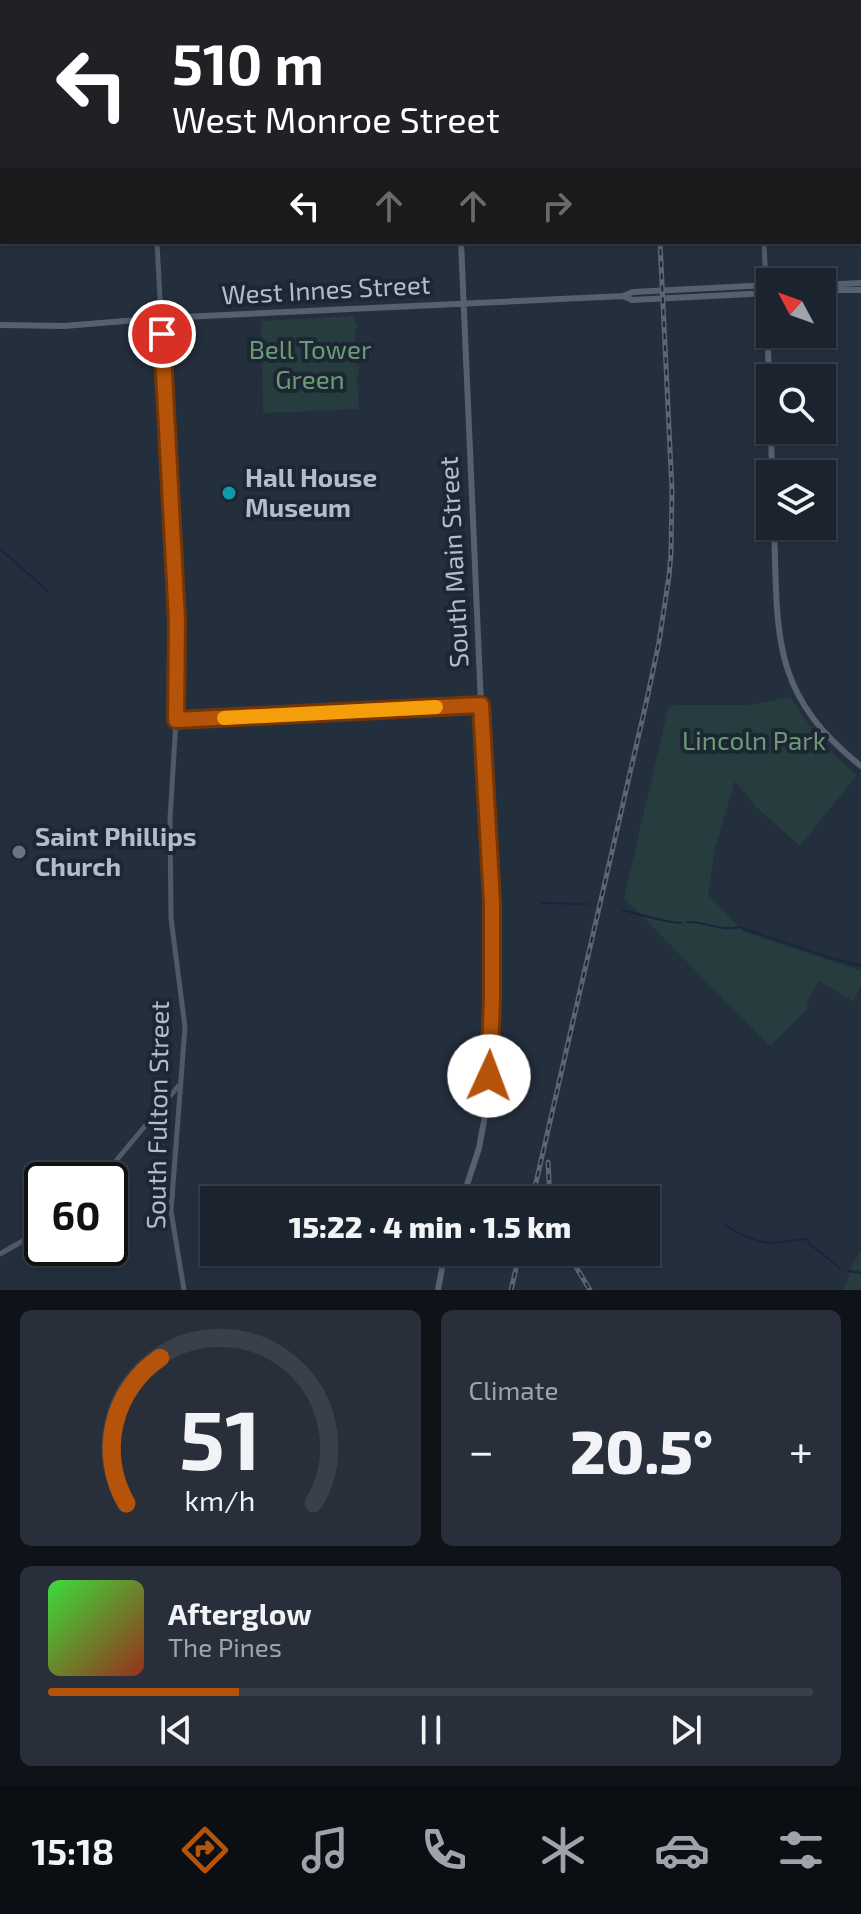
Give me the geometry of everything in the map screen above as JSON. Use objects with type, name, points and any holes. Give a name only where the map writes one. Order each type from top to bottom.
[{"type":"main road","name":"South Main Street","points":[[461,244],[492,903],[489,1076],[479,1148],[467,1186]]},
{"type":"main road","points":[[836,285],[861,283]]},
{"type":"main road","points":[[651,295],[673,290],[756,289]]},
{"type":"main road","points":[[836,289],[861,290]]},
{"type":"main road","points":[[651,295],[673,299],[756,290]]},
{"type":"main road","name":"West Innes Street","points":[[0,325],[64,326],[162,318],[623,296],[633,292],[651,295]]},
{"type":"main road","points":[[775,540],[779,632],[794,688],[827,737],[861,766]]},
{"type":"main road","points":[[438,1290],[442,1266]]},
{"type":"street","name":"South Fulton Street","points":[[157,244],[177,621],[176,720],[170,819],[171,918],[185,1027],[171,1211],[184,1290]]},
{"type":"street","points":[[764,244],[766,268]]},
{"type":"street","points":[[176,720],[481,705]]},
{"type":"street","points":[[115,1162],[180,1083]]},
{"type":"street","points":[[0,1254],[24,1240]]},
{"type":"green space","name":"Bell Tower Green","points":[[353,316],[358,327],[355,331],[357,366],[360,366],[357,379],[359,409],[265,413],[261,321]]},
{"type":"green space","name":"Lincoln Park","points":[[790,697],[823,745],[857,775],[800,846],[756,807],[735,781],[715,849],[708,895],[744,932],[861,971],[861,986],[853,1001],[819,981],[806,1003],[809,1007],[770,1046],[624,898],[668,709],[673,705],[750,705]]},
{"type":"green space","points":[[861,1251],[861,1290],[843,1290],[854,1262]]},
{"type":"waterway","points":[[0,549],[49,592]]},
{"type":"waterway","points":[[542,903],[587,904]]},
{"type":"waterway","points":[[623,910],[682,923]]},
{"type":"waterway","points":[[687,922],[739,927],[861,966]]},
{"type":"waterway","points":[[723,1224],[766,1243],[807,1239],[840,1268]]},
{"type":"waterway","points":[[849,1271],[861,1273]]},
{"type":"railway","points":[[535,1186],[647,699],[669,576],[672,490],[660,244]]},
{"type":"railway","points":[[548,1162],[549,1186]]},
{"type":"railway","points":[[511,1290],[517,1266]]},
{"type":"railway","points":[[575,1266],[590,1290]]},
{"type":"slow traffic","points":[[224,718],[436,707]]},
{"type":"place","name":"Hall House Museum","points":[[229,493]]},
{"type":"place","name":"Saint Phillips Church","points":[[19,852]]},
{"type":"route","points":[[162,334],[177,621],[176,720],[481,705],[492,903],[489,1076]]}]
